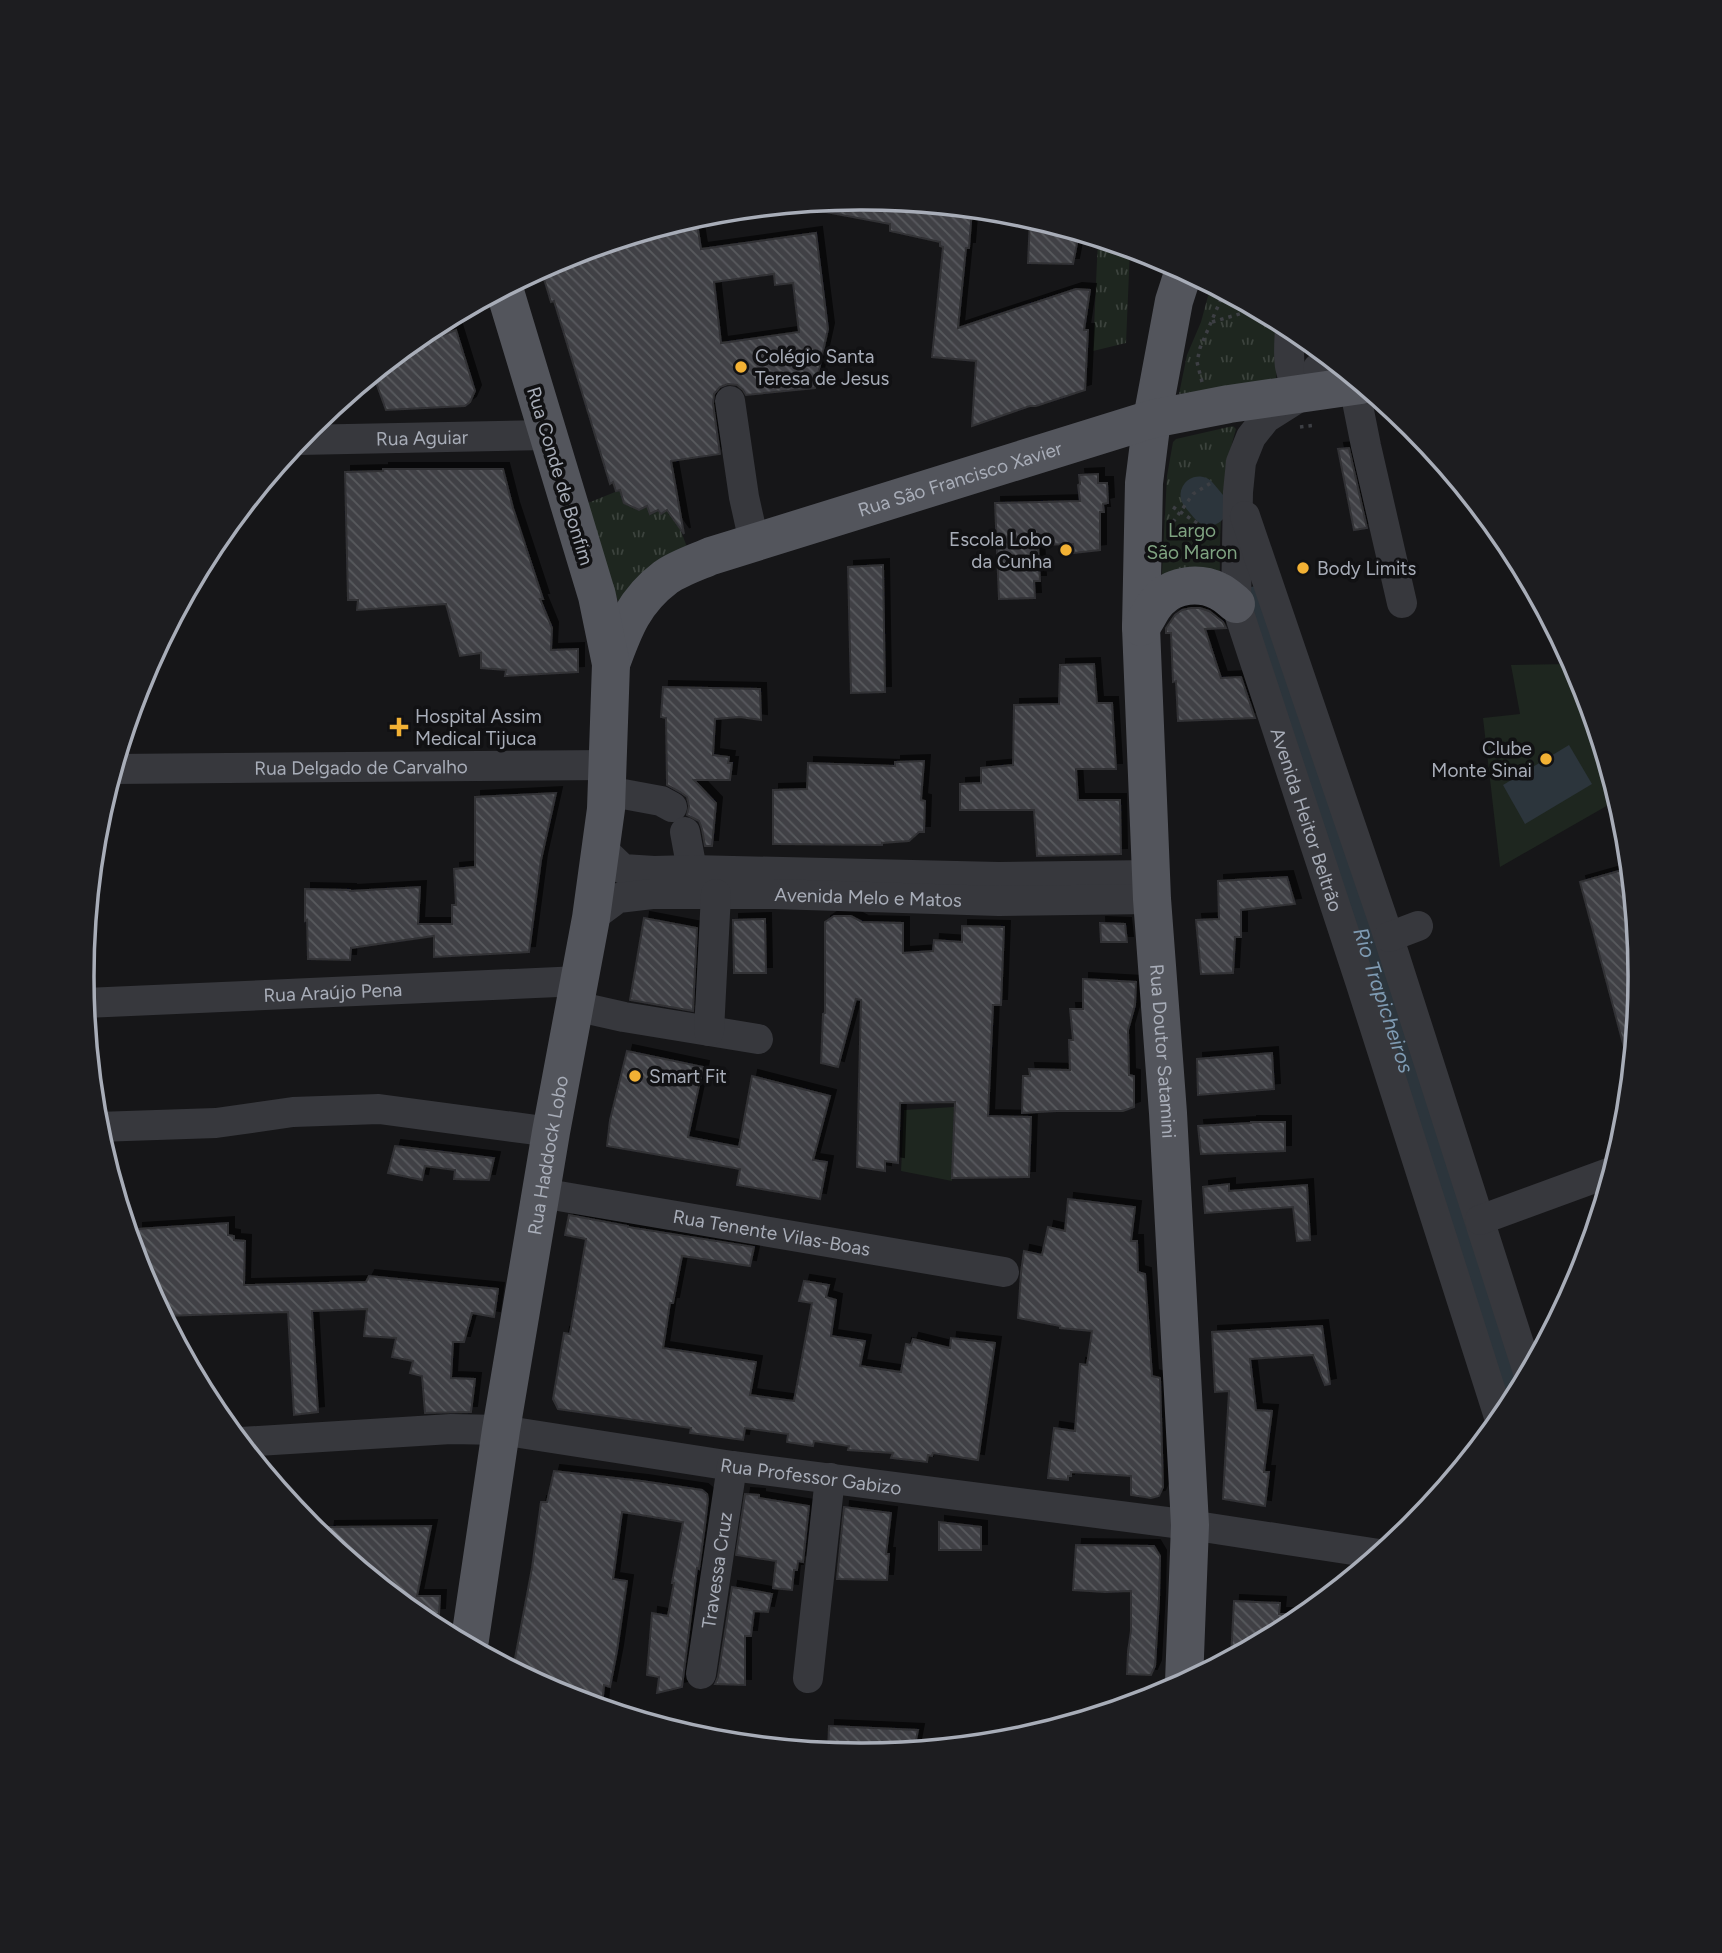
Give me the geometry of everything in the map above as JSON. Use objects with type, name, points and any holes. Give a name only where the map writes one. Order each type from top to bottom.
[{"type":"main road","points":[[1152,419],[1174,301],[1181,280]]},
{"type":"main road","name":"Rua Conde de Bonfim","points":[[506,297],[597,596],[611,664]]},
{"type":"main road","name":"Rua São Francisco Xavier","points":[[611,664],[624,626],[640,602],[667,576],[711,556],[1152,419],[1335,380]]},
{"type":"main road","name":"Rua Doutor Satamini","points":[[1152,419],[1144,483],[1141,627],[1152,887],[1168,1113],[1190,1525],[1184,1671]]},
{"type":"main road","points":[[1141,627],[1160,599],[1175,589],[1206,586],[1221,592],[1236,604]]},
{"type":"main road","name":"Rua Haddock Lobo","points":[[471,1635],[501,1430],[541,1193],[535,1130],[578,994],[591,918],[608,778],[611,664]]},
{"type":"street","points":[[1290,341],[1289,364],[1294,383],[1335,380],[1366,446],[1402,603]]},
{"type":"street","name":"Avenida Heitor Beltrão","points":[[1335,380],[1266,418],[1251,437],[1241,462],[1227,485],[1236,604],[1495,1406]]},
{"type":"street","points":[[730,401],[744,497],[754,542]]},
{"type":"street","name":"Rua Aguiar","points":[[315,440],[547,435]]},
{"type":"street","name":"Avenida Heitor Beltrão","points":[[1227,485],[1387,932],[1524,1361]]},
{"type":"street","name":"Rua Delgado de Carvalho","points":[[124,769],[608,778],[661,801],[678,820],[692,870]]},
{"type":"street","name":"Avenida Melo e Matos","points":[[601,848],[623,869],[692,870],[774,883],[999,889],[1152,887]]},
{"type":"street","name":"Avenida Melo e Matos","points":[[591,918],[618,898],[652,894],[716,894],[774,883]]},
{"type":"street","points":[[709,1031],[716,894]]},
{"type":"street","points":[[1387,932],[1416,920]]},
{"type":"street","name":"Rua Araújo Pena","points":[[95,1003],[578,994],[624,1017],[758,1039]]},
{"type":"street","points":[[109,1127],[216,1123],[293,1112],[379,1109],[535,1130]]},
{"type":"street","points":[[1480,1220],[1601,1176]]},
{"type":"street","name":"Rua Tenente Vilas-Boas","points":[[541,1193],[1004,1272]]},
{"type":"street","name":"Rua Professor Gabizo","points":[[252,1441],[466,1429],[501,1430],[732,1466],[1190,1525],[1367,1552]]},
{"type":"street","name":"Travessa Cruz","points":[[701,1674],[732,1466]]},
{"type":"street","points":[[808,1678],[830,1478]]},
{"type":"path","points":[[1202,391],[1198,357],[1220,300]]},
{"type":"path","points":[[1211,322],[1243,312]]},
{"type":"path","points":[[1169,531],[1193,494],[1227,485]]},
{"type":"path","points":[[1170,498],[1170,506],[1203,527],[1217,540]]},
{"type":"green space","points":[[1098,248],[1130,259],[1126,343],[1093,351]]},
{"type":"green space","points":[[1209,294],[1278,334],[1276,381],[1179,394],[1187,355],[1201,322]]},
{"type":"green space","name":"Largo São Maron","points":[[1233,426],[1236,429],[1222,506],[1220,584],[1161,591],[1167,476],[1173,442],[1176,439]],"holes":[[[1207,489],[1217,501],[1201,513],[1191,501]]]},
{"type":"green space","points":[[620,490],[623,500],[638,510],[647,506],[650,513],[658,510],[661,514],[667,510],[670,513],[680,509],[680,529],[687,547],[622,601],[618,601],[583,505]]},
{"type":"green space","name":"Clube Monte Sinai","points":[[1560,664],[1587,730],[1608,805],[1500,867],[1483,718],[1520,714],[1511,665]]},
{"type":"green space","points":[[954,1107],[952,1181],[901,1171],[904,1110]]},
{"type":"shaded area","points":[[1569,745],[1592,784],[1525,824],[1503,785]]},
{"type":"building","points":[[823,212],[911,212],[971,219],[958,328],[1076,289],[1090,290],[1084,330],[1088,330],[1085,390],[972,426],[976,361],[932,357],[943,247],[940,242],[890,231],[890,224]]},
{"type":"building","points":[[698,228],[701,249],[816,233],[828,329],[815,388],[746,395],[737,385],[728,384],[720,387],[714,394],[720,454],[671,461],[684,534],[667,510],[661,514],[658,510],[650,514],[647,506],[639,510],[624,503],[620,490],[616,491],[613,482],[610,484],[554,301],[551,302],[544,279],[615,251],[663,236]],"holes":[[[774,274],[775,285],[793,283],[799,332],[721,343],[714,282]]]},
{"type":"building","points":[[1030,229],[1077,242],[1073,264],[1028,263]]},
{"type":"building","points":[[456,330],[475,391],[470,402],[465,406],[386,410],[376,383],[441,336]]},
{"type":"building","points":[[1349,448],[1367,528],[1354,530],[1338,449]]},
{"type":"building","points":[[383,469],[503,469],[543,599],[540,599],[552,628],[551,650],[578,649],[578,672],[505,676],[506,670],[481,668],[481,653],[460,656],[446,604],[357,610],[358,600],[348,600],[345,472]]},
{"type":"building","points":[[1098,474],[1098,483],[1107,483],[1108,503],[1103,504],[1104,512],[1100,512],[1100,550],[1074,553],[1073,544],[1038,545],[1040,581],[1034,581],[1035,598],[999,599],[995,503],[1080,501],[1079,475]]},
{"type":"building","points":[[883,565],[885,692],[851,693],[848,567]]},
{"type":"building","points":[[1191,608],[1209,611],[1223,622],[1226,628],[1205,629],[1221,678],[1241,677],[1255,718],[1178,721],[1171,633],[1166,633],[1166,628],[1175,615]]},
{"type":"building","points":[[1094,664],[1097,703],[1112,703],[1116,769],[1076,769],[1078,800],[1120,800],[1121,854],[1037,856],[1034,810],[960,810],[960,784],[981,783],[981,768],[1013,765],[1014,705],[1059,704],[1060,665]]},
{"type":"building","points":[[663,687],[760,689],[761,720],[740,717],[715,719],[713,755],[729,757],[728,763],[732,763],[730,780],[694,780],[716,803],[712,846],[705,846],[699,821],[687,815],[687,797],[667,785],[666,718],[661,717]]},
{"type":"building","points":[[924,761],[921,800],[925,801],[924,832],[919,832],[909,841],[882,845],[773,844],[773,790],[807,789],[808,763],[895,766],[895,762]]},
{"type":"building","points":[[556,793],[541,860],[529,952],[434,957],[434,936],[351,948],[350,960],[308,959],[305,889],[350,891],[420,887],[418,924],[452,924],[452,905],[456,905],[454,869],[475,867],[475,797]]},
{"type":"building","points":[[1620,871],[1628,976],[1624,1047],[1580,882]]},
{"type":"building","points":[[1287,877],[1295,904],[1241,910],[1241,937],[1235,937],[1233,973],[1201,974],[1196,920],[1219,919],[1218,881]]},
{"type":"building","points":[[834,916],[851,916],[862,922],[903,923],[903,953],[933,951],[934,940],[962,942],[962,926],[1004,927],[1001,1005],[993,1005],[988,1116],[1031,1117],[1029,1177],[952,1178],[955,1102],[900,1103],[898,1163],[885,1161],[885,1171],[857,1167],[861,1000],[856,999],[838,1067],[821,1063],[825,1013],[825,922]]},
{"type":"building","points":[[644,918],[697,928],[693,1011],[630,1000]]},
{"type":"building","points":[[765,919],[766,973],[734,973],[733,920]]},
{"type":"building","points":[[1100,923],[1125,924],[1127,942],[1101,942]]},
{"type":"building","points":[[1083,979],[1136,982],[1135,1005],[1128,1030],[1129,1075],[1134,1076],[1134,1107],[1123,1111],[1022,1113],[1023,1076],[1030,1076],[1029,1069],[1070,1070],[1069,1040],[1073,1040],[1070,1009],[1083,1009]]},
{"type":"building","points":[[627,1051],[703,1067],[688,1137],[739,1147],[752,1076],[830,1096],[813,1160],[827,1162],[820,1199],[737,1185],[740,1169],[607,1146],[610,1120]]},
{"type":"building","points":[[1272,1053],[1274,1089],[1198,1095],[1197,1059]]},
{"type":"building","points":[[1285,1122],[1285,1151],[1201,1154],[1198,1126]]},
{"type":"building","points":[[395,1146],[494,1158],[489,1180],[454,1179],[455,1170],[425,1166],[422,1180],[388,1173]]},
{"type":"building","points":[[1229,1184],[1229,1191],[1307,1185],[1310,1240],[1297,1241],[1293,1207],[1205,1213],[1203,1187]]},
{"type":"building","points":[[1068,1199],[1135,1207],[1131,1241],[1137,1241],[1138,1272],[1145,1274],[1152,1376],[1160,1378],[1163,1487],[1159,1496],[1151,1498],[1131,1495],[1131,1476],[1071,1472],[1068,1480],[1048,1478],[1054,1428],[1075,1431],[1080,1364],[1087,1365],[1092,1331],[1060,1328],[1018,1318],[1021,1272],[1024,1251],[1042,1255],[1048,1227],[1065,1231]]},
{"type":"building","points":[[569,1215],[754,1247],[750,1266],[682,1256],[673,1303],[670,1303],[663,1348],[756,1362],[750,1395],[794,1401],[812,1303],[799,1301],[804,1281],[829,1285],[826,1297],[836,1300],[831,1336],[865,1341],[860,1366],[901,1372],[906,1344],[911,1345],[913,1339],[950,1348],[951,1338],[995,1343],[978,1460],[933,1453],[932,1456],[928,1455],[927,1462],[891,1458],[893,1453],[848,1450],[849,1446],[814,1441],[813,1446],[787,1442],[788,1434],[745,1428],[743,1440],[690,1433],[691,1428],[558,1409],[553,1399],[564,1333],[570,1334],[586,1239],[565,1235]]},
{"type":"building","points":[[228,1223],[228,1235],[234,1236],[234,1240],[245,1241],[244,1285],[366,1282],[369,1276],[498,1289],[494,1317],[472,1313],[464,1342],[453,1342],[451,1378],[475,1379],[471,1412],[425,1413],[422,1376],[410,1373],[413,1361],[392,1357],[396,1338],[364,1336],[367,1309],[312,1311],[318,1412],[294,1415],[288,1312],[174,1316],[137,1229]]},
{"type":"building","points":[[1322,1326],[1330,1384],[1325,1385],[1313,1355],[1250,1359],[1256,1410],[1272,1411],[1264,1472],[1269,1472],[1265,1506],[1223,1499],[1229,1391],[1215,1392],[1212,1332]]},
{"type":"building","points":[[554,1471],[702,1490],[707,1494],[682,1687],[657,1693],[659,1677],[647,1675],[652,1613],[668,1616],[683,1522],[622,1512],[613,1579],[627,1581],[610,1687],[604,1685],[603,1698],[515,1660],[541,1502],[547,1502]]},
{"type":"building","points":[[745,1494],[809,1506],[803,1562],[798,1561],[797,1570],[794,1570],[792,1590],[773,1588],[776,1561],[736,1555]]},
{"type":"building","points":[[844,1507],[891,1513],[886,1554],[889,1554],[887,1580],[837,1579]]},
{"type":"building","points":[[939,1522],[981,1527],[981,1550],[939,1550]]},
{"type":"building","points":[[431,1526],[417,1596],[440,1596],[439,1614],[435,1614],[394,1585],[329,1527]]},
{"type":"building","points":[[1076,1545],[1154,1546],[1160,1556],[1155,1666],[1151,1675],[1127,1674],[1131,1591],[1073,1590]]},
{"type":"building","points":[[732,1587],[772,1594],[768,1612],[754,1611],[751,1636],[745,1636],[745,1685],[715,1684]]},
{"type":"building","points":[[1234,1601],[1280,1603],[1279,1614],[1287,1614],[1232,1647]]},
{"type":"building","points":[[829,1726],[918,1730],[916,1741],[828,1742]]},
{"type":"waterway","name":"Rio Trapicheiros","points":[[1199,495],[1209,507]]},
{"type":"waterway","name":"Rio Trapicheiros","points":[[1254,605],[1510,1383]]},
{"type":"place","name":"Colégio Santa Teresa de Jesus","points":[[741,367]]},
{"type":"place","name":"Escola Lobo da Cunha","points":[[1066,550]]},
{"type":"place","name":"Body Limits","points":[[1303,568]]},
{"type":"place","name":"Hospital Assim Medical Tijuca","points":[[399,727]]},
{"type":"place","name":"Clube Monte Sinai","points":[[1546,759]]},
{"type":"place","name":"Smart Fit","points":[[635,1076]]}]
